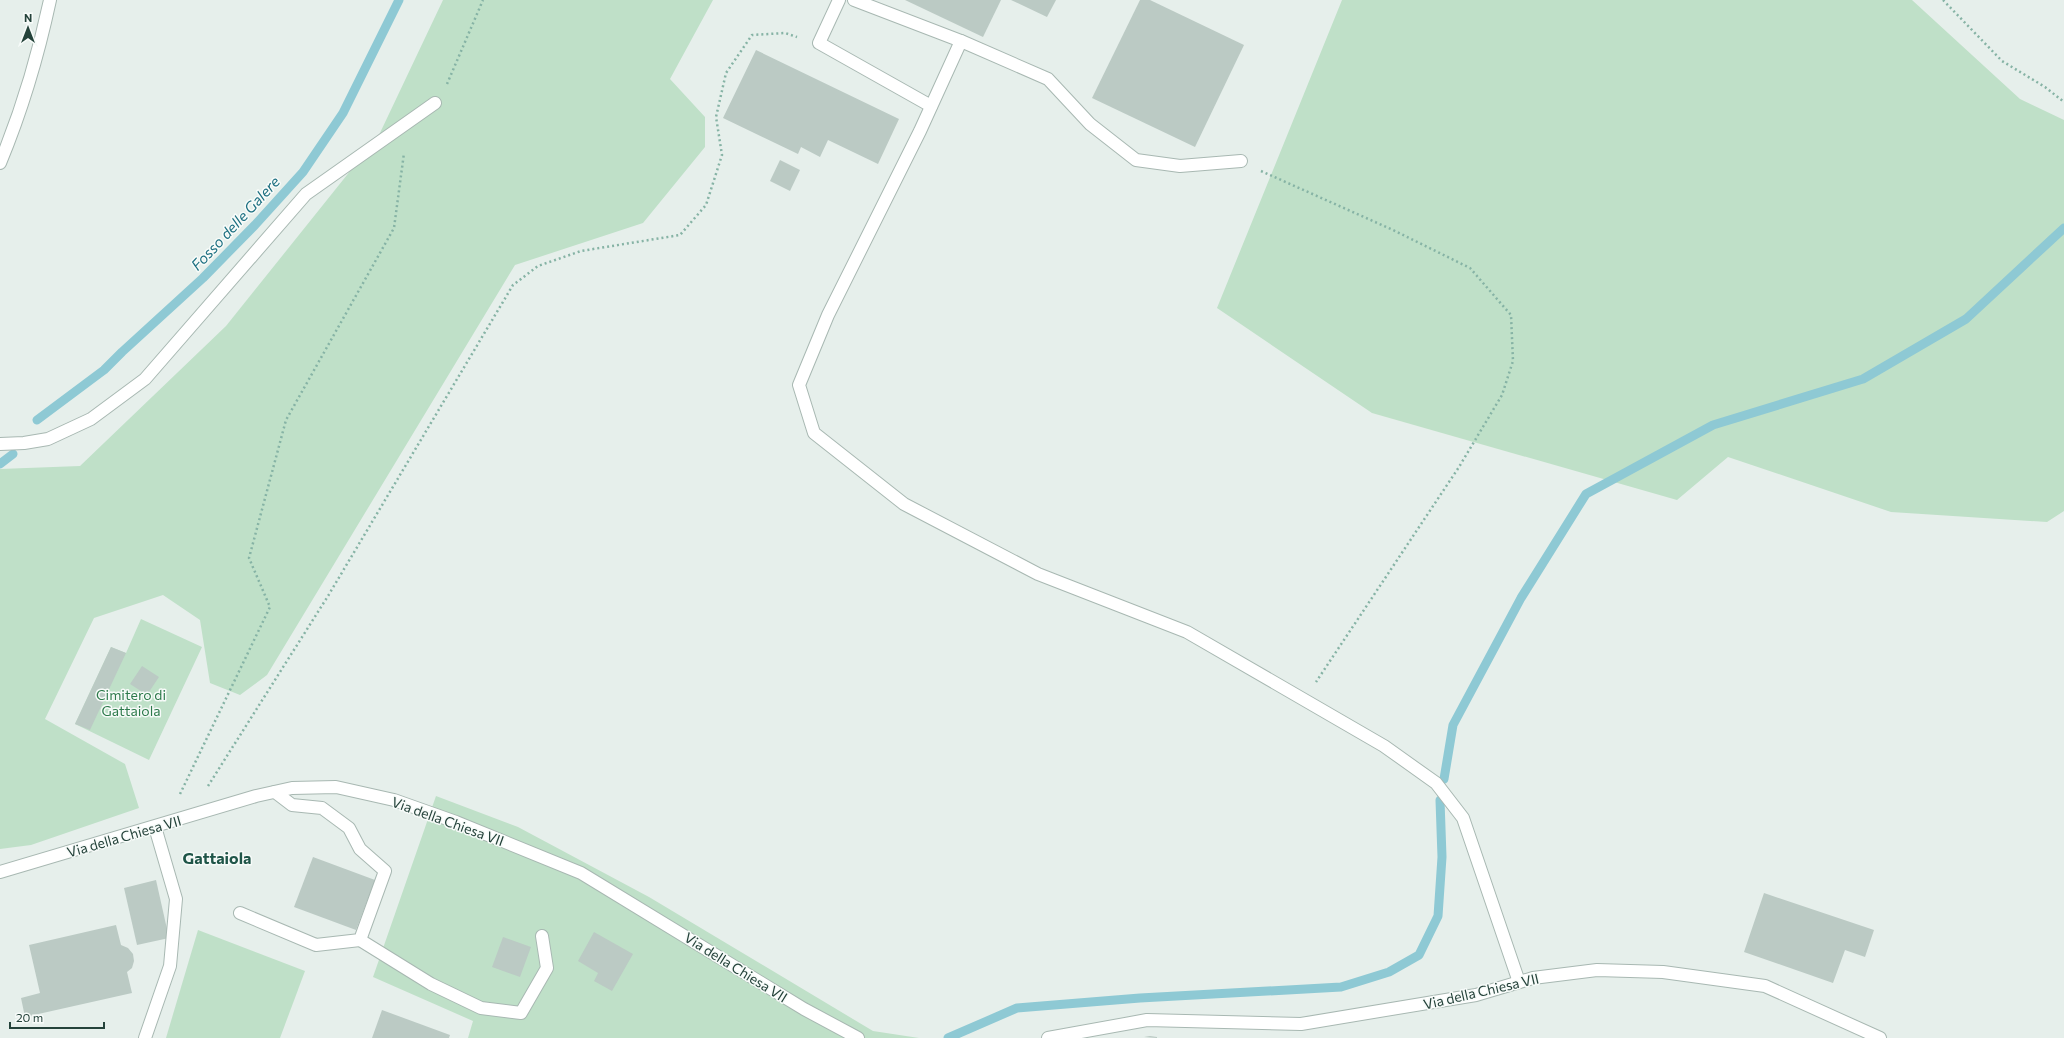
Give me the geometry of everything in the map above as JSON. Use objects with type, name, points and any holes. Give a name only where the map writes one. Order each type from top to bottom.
[{"type":"street","points":[[0,163],[16,126],[39,51],[50,0]]},
{"type":"street","points":[[839,0],[819,43],[931,106]]},
{"type":"street","points":[[854,0],[961,42],[1048,79],[1090,124],[1136,160],[1180,166],[1241,161]]},
{"type":"street","points":[[961,42],[828,315],[799,385],[814,433],[904,504],[1038,574],[1188,632],[1384,746],[1436,783],[1463,818],[1519,982]]},
{"type":"street","points":[[0,444],[24,443],[48,439],[91,419],[145,379],[306,194],[435,103]]},
{"type":"street","name":"Via della Chiesa VII","points":[[0,872],[275,792],[292,788],[336,787],[394,800],[456,822],[574,870],[804,1009],[858,1038]]},
{"type":"street","points":[[275,792],[292,805],[322,808],[349,828],[360,849],[385,871],[360,940]]},
{"type":"street","points":[[145,1038],[170,966],[176,898],[155,827]]},
{"type":"street","points":[[240,913],[316,945],[360,940],[431,984],[480,1008],[521,1013],[547,968],[542,936]]},
{"type":"street","name":"Via della Chiesa VII","points":[[1048,1038],[1147,1020],[1301,1024],[1476,995],[1533,978],[1598,970],[1664,972],[1766,986],[1880,1038]]},
{"type":"path","points":[[435,103],[447,86],[483,0]]},
{"type":"path","points":[[1943,0],[2002,61],[2045,87],[2064,102]]},
{"type":"path","points":[[189,817],[328,596],[513,284],[538,266],[581,251],[680,235],[706,205],[722,155],[716,117],[726,73],[752,35],[785,33],[819,43]]},
{"type":"path","points":[[178,796],[183,790],[270,607],[249,558],[286,420],[394,228],[404,155],[408,148]]},
{"type":"path","points":[[1241,161],[1393,230],[1470,268],[1511,315],[1513,360],[1502,395],[1459,467],[1305,699]]},
{"type":"green space","points":[[443,0],[713,0],[670,79],[705,117],[705,147],[643,223],[515,265],[267,675],[240,695],[210,683],[200,620],[163,595],[94,618],[45,719],[125,764],[139,808],[31,845],[0,849],[0,469],[80,466],[226,326],[379,135]]},
{"type":"green space","points":[[1342,0],[1912,0],[2020,99],[2064,120],[2064,511],[2047,522],[1891,512],[1728,457],[1677,500],[1372,413],[1217,308]]},
{"type":"green space","name":"Cimitero di Gattaiola","points":[[141,619],[202,647],[149,760],[75,724],[111,647],[126,653]]},
{"type":"green space","points":[[436,796],[518,827],[649,897],[873,1031],[919,1038],[468,1038],[473,1021],[373,977]]},
{"type":"green space","points":[[198,930],[305,971],[280,1038],[166,1038]]},
{"type":"building","points":[[905,0],[1001,0],[983,37]]},
{"type":"building","points":[[1011,0],[1056,0],[1047,17]]},
{"type":"building","points":[[1140,0],[1150,0],[1244,45],[1195,147],[1092,98]]},
{"type":"building","points":[[756,50],[899,119],[878,164],[828,140],[820,157],[801,147],[798,154],[723,118]]},
{"type":"building","points":[[780,160],[800,170],[790,191],[770,181]]},
{"type":"building","points":[[111,647],[126,653],[90,730],[75,724]]},
{"type":"building","points":[[142,666],[159,677],[147,695],[130,684]]},
{"type":"building","points":[[313,857],[375,880],[356,930],[294,907]]},
{"type":"building","points":[[156,880],[169,938],[137,945],[124,888]]},
{"type":"building","points":[[1764,893],[1874,930],[1865,957],[1845,950],[1833,983],[1744,952]]},
{"type":"building","points":[[116,925],[121,945],[128,948],[133,954],[134,961],[132,968],[127,972],[132,993],[25,1017],[21,998],[40,993],[29,945]]},
{"type":"building","points":[[594,932],[633,954],[612,991],[594,981],[598,973],[578,961]]},
{"type":"building","points":[[503,937],[531,947],[520,977],[492,967]]},
{"type":"building","points":[[382,1010],[450,1035],[449,1038],[372,1038]]},
{"type":"building","points":[[1150,1036],[1157,1038],[1144,1037]]},
{"type":"waterway","name":"Fosso delle Galere","points":[[37,420],[104,370],[203,278],[255,225],[303,172],[343,113],[399,0]]},
{"type":"waterway","points":[[1444,779],[1453,725],[1521,598],[1586,494],[1713,425],[1863,379],[1966,319],[2064,228]]},
{"type":"waterway","name":"Fosso delle Galere","points":[[0,464],[13,454]]},
{"type":"waterway","points":[[948,1038],[1017,1008],[1140,998],[1341,987],[1389,972],[1419,955],[1438,916],[1442,857],[1440,800]]},
{"type":"district","name":"Gattaiola","points":[[217,857]]}]
